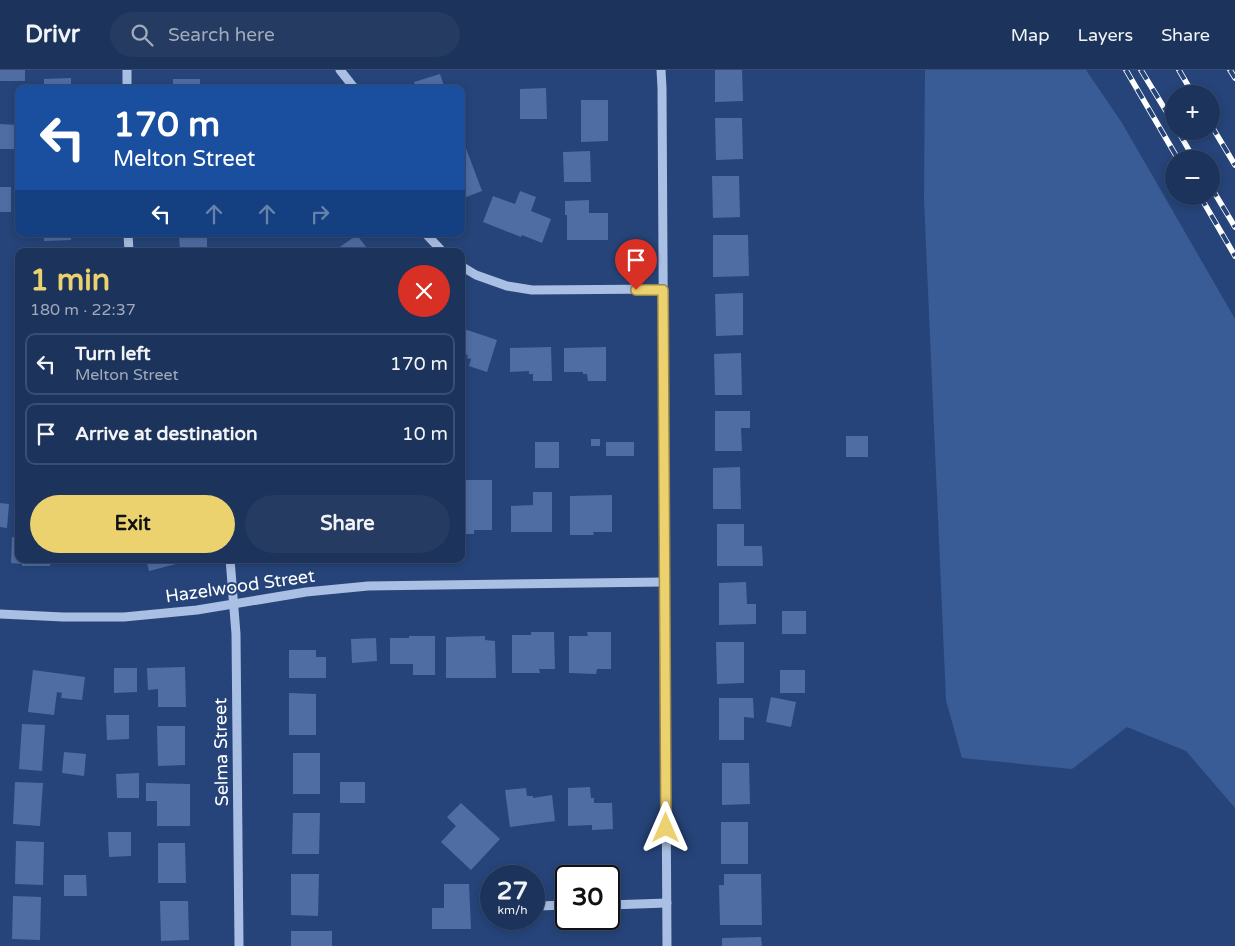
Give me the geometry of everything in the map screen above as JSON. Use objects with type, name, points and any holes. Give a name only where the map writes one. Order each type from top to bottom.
[{"type":"street","points":[[127,70],[127,85]]},
{"type":"street","points":[[340,70],[352,85]]},
{"type":"street","points":[[661,70],[667,946]]},
{"type":"street","points":[[429,237],[439,248]]},
{"type":"street","points":[[465,268],[507,286],[532,290],[663,290]]},
{"type":"street","name":"Selma Street","points":[[230,563],[236,634],[239,946]]},
{"type":"street","name":"Hazelwood Street","points":[[0,614],[124,617],[197,610],[306,592],[368,586],[664,582]]},
{"type":"street","points":[[620,905],[667,903]]},
{"type":"shaded area","points":[[925,70],[1086,70],[1122,123],[1165,198],[1165,205],[1169,205],[1235,319],[1235,808],[1186,751],[1127,727],[1072,769],[962,758],[946,700],[924,199]]},
{"type":"building","points":[[0,70],[25,70],[25,81],[0,81]]},
{"type":"building","points":[[715,70],[742,70],[743,101],[715,102]]},
{"type":"building","points":[[440,74],[444,85],[415,85],[414,82]]},
{"type":"building","points":[[71,78],[71,85],[44,85],[44,79]]},
{"type":"building","points":[[173,79],[200,79],[200,85],[173,85]]},
{"type":"building","points":[[546,88],[547,119],[520,119],[520,89]]},
{"type":"building","points":[[581,100],[608,100],[608,141],[581,142]]},
{"type":"building","points":[[715,118],[742,118],[743,159],[716,160]]},
{"type":"building","points":[[0,124],[15,125],[15,149],[0,149]]},
{"type":"building","points":[[465,146],[482,191],[465,197]]},
{"type":"building","points":[[590,151],[591,182],[564,182],[563,152]]},
{"type":"building","points":[[712,176],[739,176],[740,217],[713,218]]},
{"type":"building","points":[[0,187],[11,187],[11,212],[0,212]]},
{"type":"building","points":[[520,191],[536,197],[531,211],[551,219],[542,243],[483,222],[493,196],[515,204]]},
{"type":"building","points":[[589,200],[589,213],[608,213],[608,240],[567,240],[565,201]]},
{"type":"building","points":[[713,235],[748,235],[749,276],[713,277]]},
{"type":"building","points":[[44,237],[71,237],[71,240],[44,241]]},
{"type":"building","points":[[179,237],[207,237],[207,248],[180,248]]},
{"type":"building","points":[[354,237],[358,237],[367,248],[338,248]]},
{"type":"building","points":[[743,293],[743,335],[716,336],[715,294]]},
{"type":"building","points":[[465,329],[497,340],[487,372],[469,366],[471,359],[467,358],[468,355],[465,354]]},
{"type":"building","points":[[551,347],[552,381],[533,381],[533,374],[529,374],[529,371],[510,372],[510,348]]},
{"type":"building","points":[[606,347],[606,381],[588,381],[587,374],[583,374],[583,372],[564,372],[564,348]]},
{"type":"building","points":[[741,353],[742,395],[715,395],[714,354]]},
{"type":"building","points":[[715,411],[750,411],[750,428],[741,428],[742,451],[715,451]]},
{"type":"building","points":[[846,436],[868,436],[868,457],[846,457]]},
{"type":"building","points":[[591,439],[600,439],[600,446],[591,446]]},
{"type":"building","points":[[535,442],[559,442],[559,468],[535,468]]},
{"type":"building","points":[[606,442],[634,442],[634,456],[606,456]]},
{"type":"building","points":[[740,467],[741,509],[713,509],[713,468]]},
{"type":"building","points":[[466,480],[492,480],[492,530],[474,530],[474,534],[465,534]]},
{"type":"building","points":[[533,492],[552,492],[552,532],[511,532],[511,506],[533,505]]},
{"type":"building","points":[[612,495],[612,532],[593,532],[594,535],[570,535],[570,496]]},
{"type":"building","points":[[0,503],[9,504],[7,528],[0,527]]},
{"type":"building","points":[[717,524],[744,524],[744,546],[762,546],[763,566],[717,566]]},
{"type":"building","points":[[12,537],[15,537],[15,563],[50,563],[50,566],[22,566],[22,564],[11,563]]},
{"type":"building","points":[[147,563],[176,564],[149,571]]},
{"type":"building","points":[[746,582],[747,604],[756,604],[756,624],[719,625],[719,583]]},
{"type":"building","points":[[782,611],[806,611],[806,634],[782,634]]},
{"type":"building","points":[[531,632],[554,632],[555,669],[539,669],[540,673],[512,673],[512,635],[531,635]]},
{"type":"building","points":[[587,632],[611,632],[611,669],[597,669],[596,674],[569,673],[569,636],[588,636]]},
{"type":"building","points":[[409,636],[435,636],[435,675],[413,675],[413,664],[390,664],[390,638],[409,638]]},
{"type":"building","points":[[485,636],[485,640],[495,641],[496,678],[446,678],[446,637]]},
{"type":"building","points":[[376,638],[377,661],[352,663],[351,639]]},
{"type":"building","points":[[716,642],[744,642],[744,683],[717,684]]},
{"type":"building","points":[[289,650],[316,650],[316,657],[326,657],[326,678],[289,678]]},
{"type":"building","points":[[185,667],[186,707],[158,707],[158,689],[148,690],[147,668]]},
{"type":"building","points":[[114,668],[137,668],[137,692],[114,693]]},
{"type":"building","points":[[33,670],[85,677],[82,700],[61,698],[62,693],[57,692],[54,715],[28,712]]},
{"type":"building","points":[[780,670],[805,670],[805,693],[780,693]]},
{"type":"building","points":[[289,693],[316,694],[316,735],[289,735]]},
{"type":"building","points":[[771,697],[796,702],[791,727],[766,722]]},
{"type":"building","points":[[719,698],[753,698],[754,718],[744,717],[744,740],[719,740]]},
{"type":"building","points":[[106,715],[129,715],[129,739],[107,740]]},
{"type":"building","points":[[22,724],[45,725],[42,771],[19,769]]},
{"type":"building","points":[[157,726],[185,726],[185,765],[158,766]]},
{"type":"building","points":[[64,752],[86,754],[84,776],[62,773]]},
{"type":"building","points":[[293,753],[320,753],[320,794],[293,794]]},
{"type":"building","points":[[722,763],[749,763],[750,804],[722,805]]},
{"type":"building","points":[[139,773],[139,798],[117,798],[116,774]]},
{"type":"building","points":[[15,782],[43,783],[40,826],[13,824]]},
{"type":"building","points":[[340,782],[365,782],[365,803],[340,803]]},
{"type":"building","points":[[146,783],[190,784],[190,826],[157,826],[157,801],[146,801]]},
{"type":"building","points":[[590,787],[591,798],[594,798],[594,803],[612,803],[613,829],[592,830],[592,825],[568,826],[568,788]]},
{"type":"building","points":[[526,788],[527,796],[533,796],[533,798],[552,795],[555,821],[510,827],[505,790]]},
{"type":"building","points":[[461,803],[500,839],[471,870],[441,842],[456,826],[447,817]]},
{"type":"building","points":[[293,813],[320,813],[319,854],[292,854]]},
{"type":"building","points":[[721,822],[748,822],[748,864],[721,864]]},
{"type":"building","points":[[108,832],[131,832],[131,856],[109,857]]},
{"type":"building","points":[[16,841],[44,842],[43,885],[15,884]]},
{"type":"building","points":[[158,843],[185,843],[186,883],[158,883]]},
{"type":"building","points":[[291,874],[319,874],[318,916],[291,915]]},
{"type":"building","points":[[724,874],[761,874],[762,925],[720,925],[719,885],[724,885]]},
{"type":"building","points":[[64,875],[86,875],[87,896],[64,896]]},
{"type":"building","points":[[444,884],[469,884],[471,929],[432,929],[432,908],[444,908]]},
{"type":"building","points":[[13,896],[41,897],[40,940],[12,939]]},
{"type":"building","points":[[160,901],[188,901],[189,940],[161,941]]},
{"type":"building","points":[[291,931],[332,931],[332,946],[291,946]]},
{"type":"building","points":[[761,937],[762,946],[722,946],[722,938]]},
{"type":"railway","points":[[1126,70],[1173,150]]},
{"type":"railway","points":[[1141,70],[1165,109]]},
{"type":"railway","points":[[1179,70],[1188,85]]},
{"type":"railway","points":[[1230,70],[1235,78]]},
{"type":"railway","points":[[1183,140],[1189,150]]},
{"type":"railway","points":[[1220,140],[1235,165]]},
{"type":"railway","points":[[1220,202],[1235,227]]},
{"type":"railway","points":[[1205,205],[1235,256]]},
{"type":"route","points":[[636,290],[663,290],[666,828]]}]
